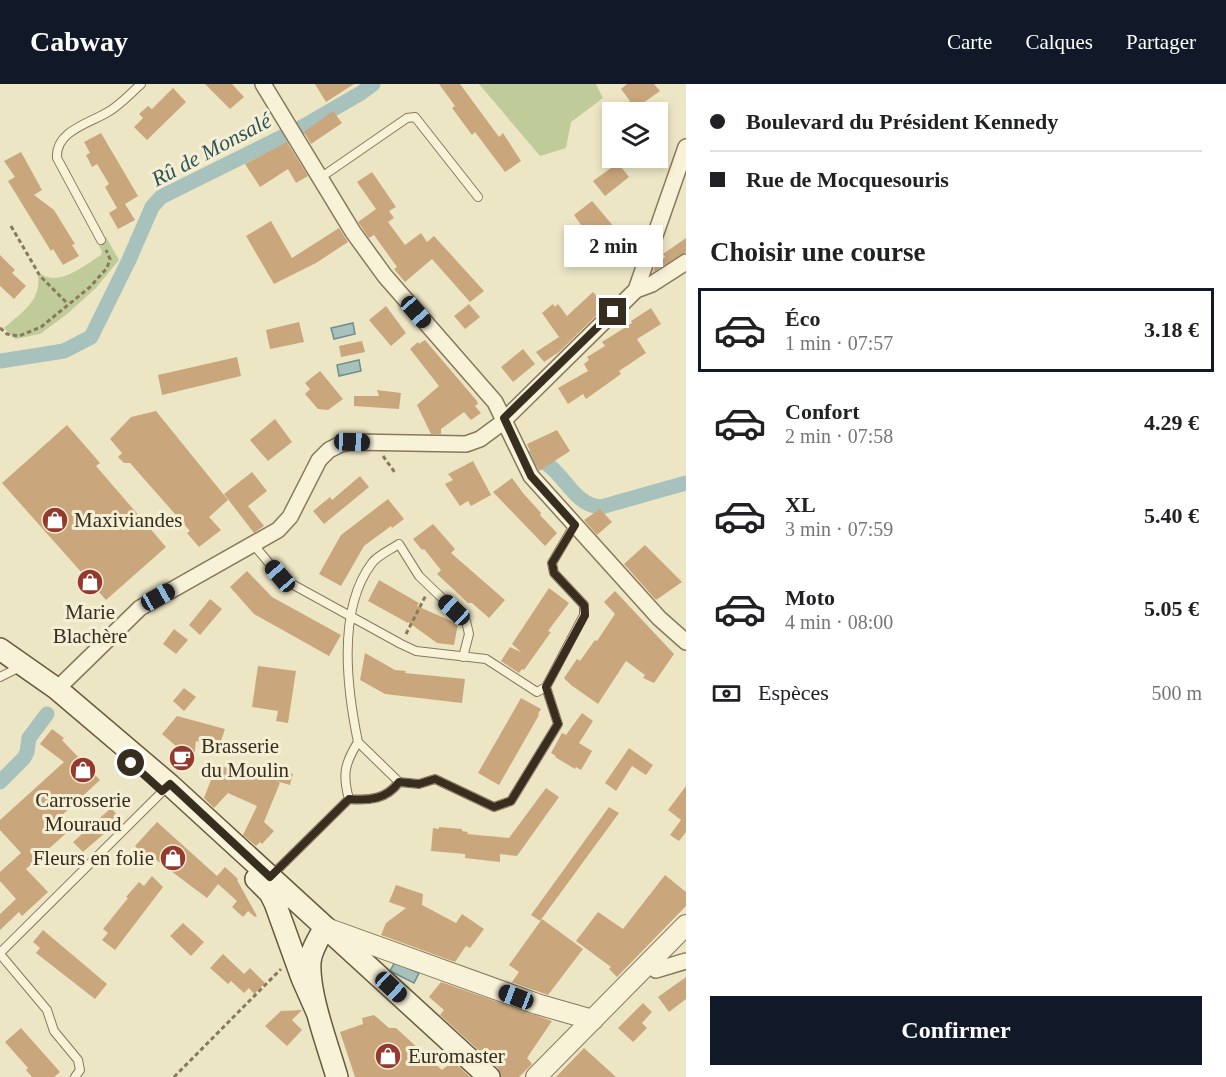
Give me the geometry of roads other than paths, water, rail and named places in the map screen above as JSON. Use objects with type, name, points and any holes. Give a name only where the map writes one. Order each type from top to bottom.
[{"type":"main road","points":[[1,650],[14,670],[83,721],[166,788],[270,877],[489,1077]]},
{"type":"main road","points":[[14,670],[57,688],[166,788],[270,893],[317,1012]]},
{"type":"main road","points":[[325,927],[312,951],[310,975],[317,1012],[337,1077]]},
{"type":"street","points":[[262,84],[352,232],[385,276],[495,402],[531,476],[659,618],[686,642]]},
{"type":"street","points":[[636,290],[686,147]]},
{"type":"street","points":[[57,688],[140,608],[285,524],[319,460],[328,450],[352,442],[466,444],[491,432],[636,290],[652,284],[686,262]]},
{"type":"street","points":[[536,1077],[686,925]]},
{"type":"street","points":[[325,927],[537,1004],[593,1020]]},
{"type":"street","points":[[648,964],[657,970],[686,961]]},
{"type":"lane","points":[[101,240],[57,158],[58,149],[69,134],[109,111],[141,84]]},
{"type":"lane","points":[[320,178],[407,118],[415,117],[478,197]]},
{"type":"lane","points":[[253,544],[280,576],[290,583],[401,644],[416,651],[486,660],[537,692],[546,687],[585,615],[584,605],[554,573],[552,563],[575,525]]},
{"type":"lane","points":[[463,657],[469,634],[466,621],[429,588],[399,544],[374,561],[361,582],[351,616],[348,682],[358,742],[399,782],[419,784],[435,779],[494,807],[511,801],[558,724],[546,687]]},
{"type":"lane","points":[[349,799],[344,784],[346,762],[358,742]]},
{"type":"lane","points":[[270,877],[349,799],[378,798],[393,791],[399,782]]},
{"type":"lane","points":[[75,1077],[80,1070],[78,1060],[54,1031],[47,1010],[0,953],[166,788]]},
{"type":"water","points":[[353,323],[355,334],[334,339],[331,328]]},
{"type":"water","points":[[359,360],[361,371],[339,376],[337,365]]},
{"type":"water","points":[[395,962],[419,973],[414,983],[390,971]]},
{"type":"waterway","name":"Rû de Monsalé","points":[[0,361],[64,351],[91,337],[152,207],[161,197],[304,126],[373,84]]},
{"type":"waterway","points":[[533,457],[552,468],[582,500],[590,505],[601,507],[686,483]]},
{"type":"waterway","points":[[0,782],[24,758],[29,738],[47,714]]},
{"type":"place","name":"Maxiviandes","points":[[55,520]]},
{"type":"place","name":"Marie Blachère","points":[[90,582]]},
{"type":"place","name":"Brasserie du Moulin","points":[[182,758]]},
{"type":"place","name":"Carrosserie Mouraud","points":[[83,770]]},
{"type":"place","name":"Fleurs en folie","points":[[173,858]]},
{"type":"place","name":"Euromaster","points":[[388,1056]]}]
